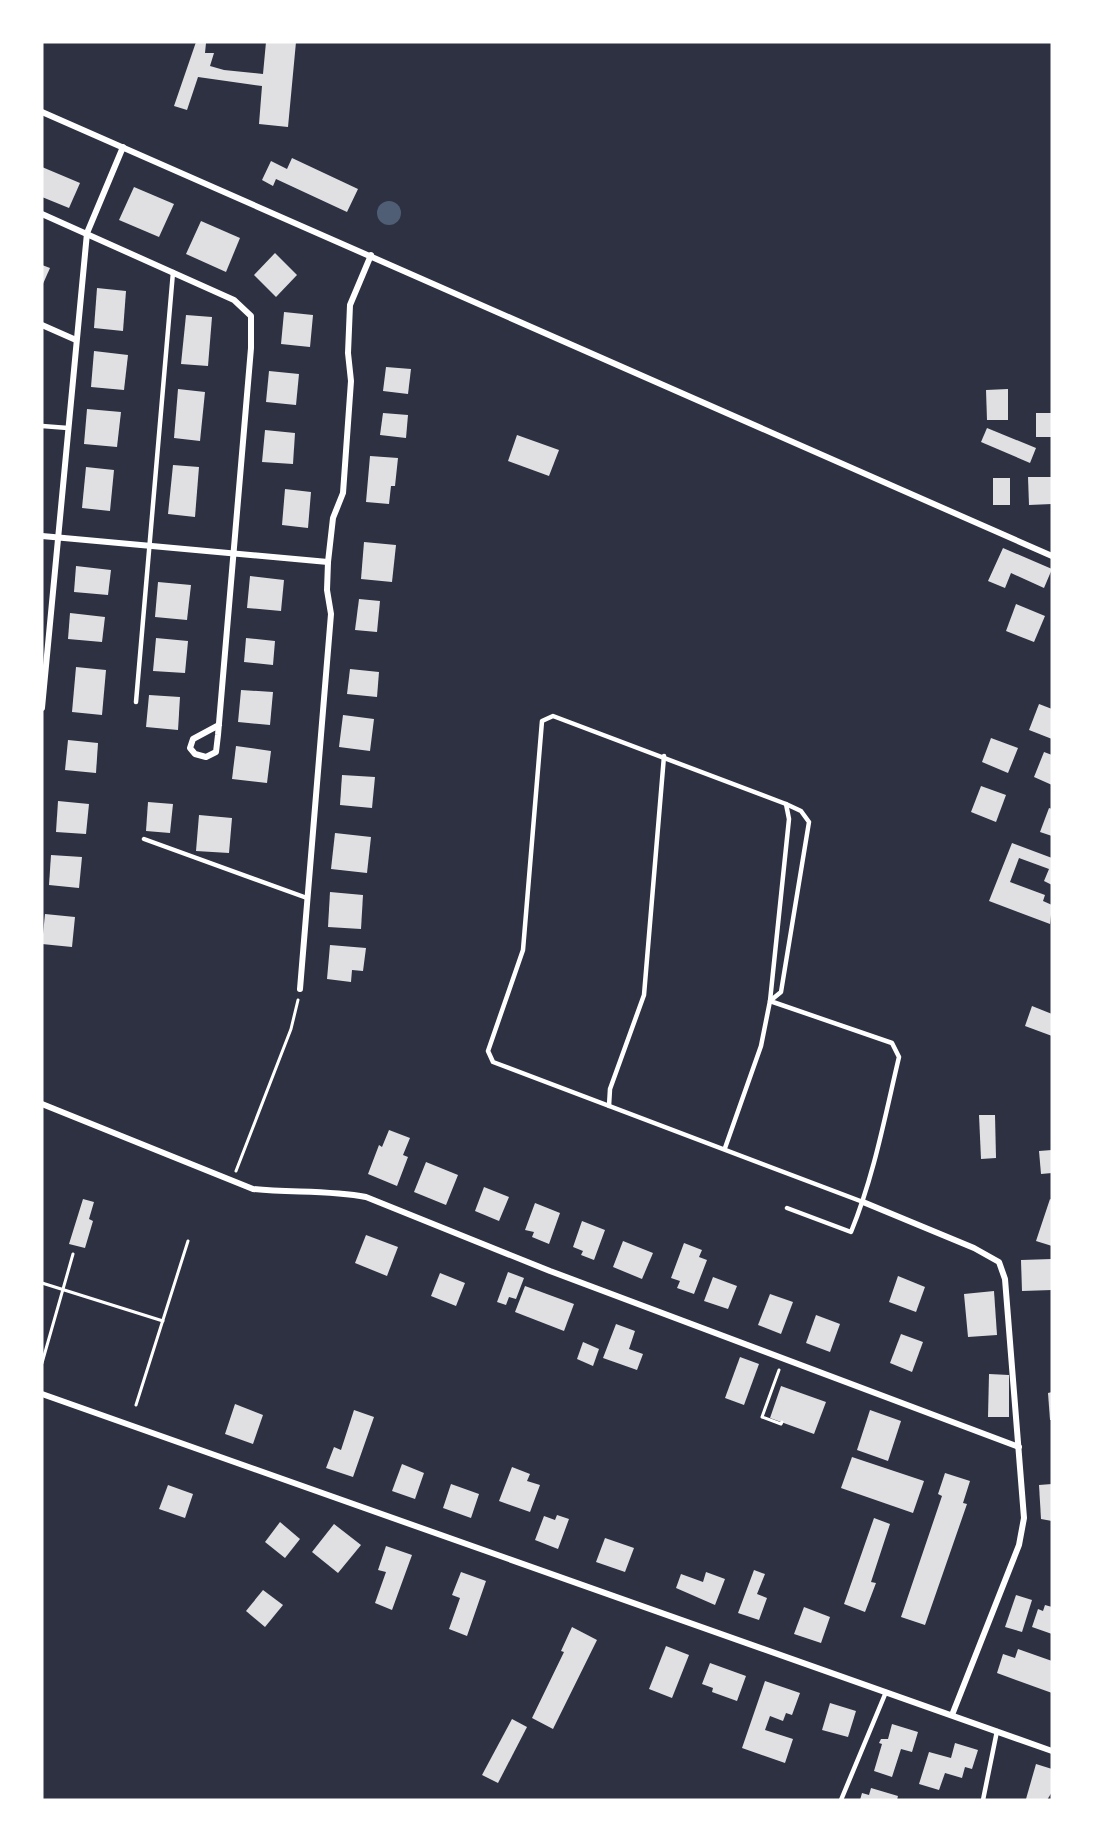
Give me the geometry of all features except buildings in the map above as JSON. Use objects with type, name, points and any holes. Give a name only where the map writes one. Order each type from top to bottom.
[{"type":"street","points":[[42,112],[1052,556]]},
{"type":"street","points":[[42,708],[87,233],[123,147]]},
{"type":"street","points":[[42,214],[234,300],[251,316],[251,348],[236,553],[219,725],[216,752],[206,757],[195,754],[190,748],[192,739],[219,725]]},
{"type":"street","points":[[300,989],[331,614],[327,590],[327,562],[333,519],[343,493],[351,381],[348,353],[350,305],[371,255]]},
{"type":"street","points":[[42,325],[76,340]]},
{"type":"street","points":[[42,536],[327,562]]},
{"type":"street","points":[[42,1104],[253,1189],[285,1192],[338,1192],[366,1197],[550,1272],[1019,1447]]},
{"type":"street","points":[[863,1202],[974,1248],[999,1262],[1005,1279],[1024,1518],[1019,1545],[952,1715]]},
{"type":"street","points":[[42,1394],[1052,1751]]},
{"type":"lane","points":[[136,702],[173,272]]},
{"type":"lane","points":[[42,426],[68,428]]},
{"type":"lane","points":[[770,1001],[781,992],[809,822],[801,811],[664,756],[553,716],[542,721],[523,950],[489,1051],[493,1062],[863,1202]]},
{"type":"lane","points":[[609,1106],[610,1089],[644,995],[664,756]]},
{"type":"lane","points":[[725,1149],[761,1046],[770,1001],[789,819],[786,804]]},
{"type":"lane","points":[[144,839],[307,898]]},
{"type":"lane","points":[[770,1001],[892,1043],[899,1057],[863,1202],[851,1232],[788,1208]]},
{"type":"lane","points":[[841,1800],[886,1692]]},
{"type":"lane","points":[[983,1800],[997,1731]]},
{"type":"path","points":[[232,1181],[291,1029],[300,989]]},
{"type":"path","points":[[136,1405],[188,1240]]},
{"type":"path","points":[[42,1363],[73,1254]]},
{"type":"path","points":[[42,1282],[163,1321]]},
{"type":"path","points":[[782,1422],[781,1424],[762,1417],[783,1360]]},
{"type":"water","points":[[389,201],[394,202],[400,208],[400,218],[394,224],[389,225],[384,224],[378,218],[377,213],[378,208],[384,202]]}]
